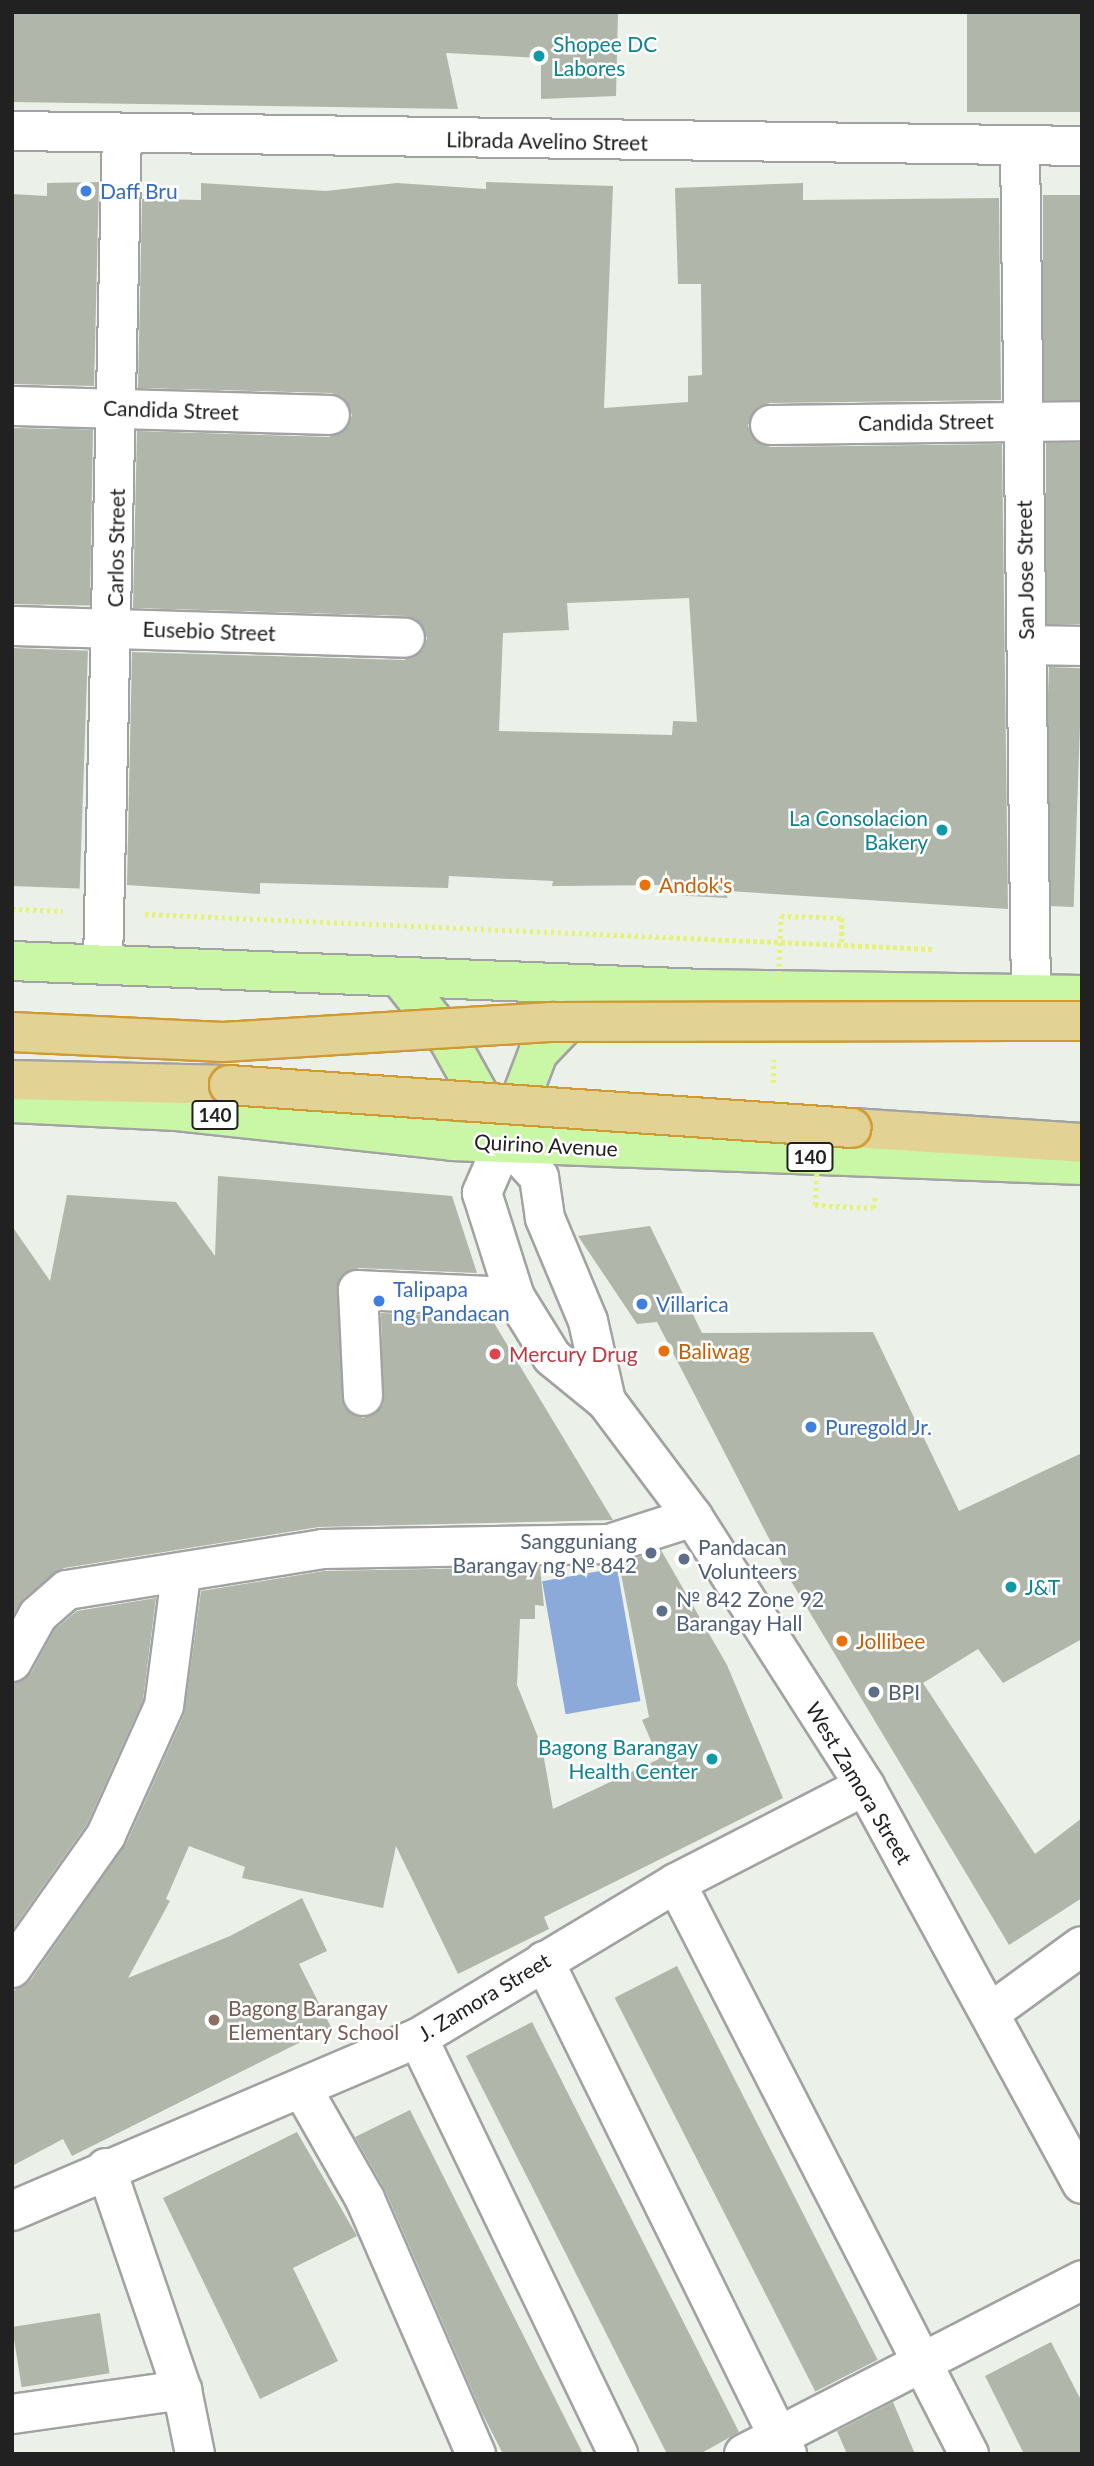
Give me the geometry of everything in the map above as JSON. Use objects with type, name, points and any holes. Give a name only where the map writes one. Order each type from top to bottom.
[{"type":"highway","points":[[12,1032],[223,1042],[552,1022],[1082,1021]]},
{"type":"highway","points":[[12,1080],[229,1085],[1082,1143]]},
{"type":"highway","points":[[852,1128],[1082,1119]]},
{"type":"main road","points":[[12,961],[400,978],[1082,995]]},
{"type":"main road","points":[[400,978],[448,1039],[505,1140]]},
{"type":"main road","points":[[505,1140],[513,1104],[538,1053],[603,983]]},
{"type":"main road","name":"Quirino Avenue","points":[[12,1103],[505,1140],[1082,1165]]},
{"type":"street","name":"Librada Avelino Street","points":[[12,131],[1082,146]]},
{"type":"street","name":"Carlos Street","points":[[103,963],[114,628],[122,133]]},
{"type":"street","name":"San Jose Street","points":[[1020,145],[1031,994]]},
{"type":"street","name":"Candida Street","points":[[12,406],[331,415]]},
{"type":"street","name":"Candida Street","points":[[770,425],[1082,421]]},
{"type":"street","name":"Eusebio Street","points":[[12,626],[405,638]]},
{"type":"street","points":[[1027,646],[1082,646]]},
{"type":"street","name":"West Zamora Street","points":[[606,1401],[587,1321],[545,1218],[539,1177],[505,1140],[482,1193],[515,1297],[552,1357],[606,1401],[693,1517],[865,1786],[991,2012],[1082,2183]]},
{"type":"street","points":[[363,1396],[358,1290],[515,1297]]},
{"type":"street","points":[[12,1662],[38,1615],[67,1590],[181,1575],[322,1549],[609,1544],[693,1517]]},
{"type":"street","points":[[12,1968],[106,1835],[164,1706],[181,1575]]},
{"type":"street","name":"J. Zamora Street","points":[[12,2211],[106,2168],[303,2092],[418,2038],[676,1883],[865,1786]]},
{"type":"street","points":[[676,1883],[921,2367],[969,2454]]},
{"type":"street","points":[[991,2012],[1082,1946]]},
{"type":"street","points":[[544,1961],[783,2445]]},
{"type":"street","points":[[418,2038],[618,2454]]},
{"type":"street","points":[[303,2092],[365,2199],[476,2454]]},
{"type":"street","points":[[106,2168],[181,2390],[195,2454]]},
{"type":"street","points":[[744,2454],[783,2445],[1082,2280]]},
{"type":"street","points":[[12,2414],[181,2390]]},
{"type":"path","points":[[12,909],[842,942],[937,949]]},
{"type":"path","points":[[781,916],[842,918],[842,942]]},
{"type":"path","points":[[815,1205],[873,1208]]},
{"type":"shaded area","points":[[617,1568],[640,1701],[566,1714],[542,1581]]},
{"type":"building","points":[[12,12],[618,12],[616,96],[541,99],[541,58],[446,53],[458,109],[12,102]]},
{"type":"building","points":[[967,12],[1082,12],[1082,112],[967,112]]},
{"type":"building","points":[[99,182],[94,386],[12,384],[12,194],[47,196],[47,183]]},
{"type":"building","points":[[486,182],[613,186],[604,408],[688,402],[688,376],[702,375],[701,284],[678,284],[675,188],[803,183],[803,200],[999,198],[1001,400],[770,403],[758,407],[748,425],[752,437],[770,447],[1002,444],[1008,909],[728,891],[727,898],[671,895],[671,885],[552,886],[553,881],[449,876],[448,888],[260,883],[260,894],[127,885],[132,652],[404,660],[423,650],[427,638],[417,620],[406,616],[133,608],[137,431],[329,437],[348,427],[352,415],[342,397],[331,393],[138,388],[142,199],[201,200],[201,183],[326,191],[397,183],[486,189]],"holes":[[[689,598],[697,722],[673,721],[672,735],[499,731],[503,633],[569,630],[567,603]]]},
{"type":"building","points":[[1043,195],[1082,195],[1082,400],[1043,400]]},
{"type":"building","points":[[12,428],[93,429],[90,605],[12,604]]},
{"type":"building","points":[[1046,443],[1082,443],[1082,624],[1046,624]]},
{"type":"building","points":[[12,648],[88,651],[80,889],[12,886]]},
{"type":"building","points":[[1049,667],[1082,668],[1074,907],[1041,906]]},
{"type":"building","points":[[218,1176],[452,1196],[477,1273],[359,1268],[339,1280],[344,1407],[363,1418],[383,1405],[381,1313],[491,1318],[613,1520],[319,1527],[64,1568],[24,1598],[12,1616],[12,1226],[50,1281],[67,1195],[176,1202],[215,1256]]},
{"type":"building","points":[[650,1226],[702,1333],[873,1332],[959,1511],[1082,1453],[1082,1639],[1003,1683],[978,1649],[923,1683],[1035,1854],[1082,1818],[1082,1898],[1009,1945],[791,1581],[657,1322],[637,1324],[578,1236]]},
{"type":"building","points":[[661,1550],[727,1665],[783,1798],[544,1917],[549,1929],[458,1974],[396,1846],[383,1908],[242,1878],[245,1867],[189,1846],[166,1899],[170,1901],[128,1978],[230,1936],[302,1898],[327,1951],[299,1964],[331,2027],[72,2156],[63,2139],[12,2166],[12,1992],[30,1981],[126,1844],[184,1715],[201,1591],[324,1571],[540,1567],[544,1606],[535,1605],[535,1619],[520,1619],[517,1685],[542,1747],[553,1809],[659,1759],[642,1720],[649,1717],[619,1564]]},
{"type":"building","points":[[156,1598],[143,1700],[87,1824],[12,1930],[12,1684],[31,1673],[55,1629],[77,1611]]},
{"type":"building","points":[[677,1966],[878,2360],[815,2392],[615,1998]]},
{"type":"building","points":[[532,2022],[739,2432],[700,2454],[667,2454],[466,2056]]},
{"type":"building","points":[[410,2110],[583,2454],[503,2454],[481,2411],[385,2190],[355,2137]]},
{"type":"building","points":[[297,2132],[357,2236],[293,2268],[338,2361],[260,2399],[163,2198]]},
{"type":"building","points":[[100,2313],[110,2373],[22,2387],[12,2327]]},
{"type":"building","points":[[1051,2342],[1082,2402],[1082,2454],[1024,2454],[985,2376]]},
{"type":"building","points":[[893,2402],[915,2454],[847,2454],[837,2431]]},
{"type":"place","name":"Shopee DC Labores","points":[[539,56]]},
{"type":"place","name":"Daff Bru","points":[[86,191]]},
{"type":"place","name":"La Consolacion Bakery","points":[[942,830]]},
{"type":"place","name":"Andok's","points":[[645,885]]},
{"type":"place","name":"Talipapa ng Pandacan","points":[[379,1301]]},
{"type":"place","name":"Villarica","points":[[642,1304]]},
{"type":"place","name":"Baliwag","points":[[664,1351]]},
{"type":"place","name":"Mercury Drug","points":[[495,1354]]},
{"type":"place","name":"Puregold Jr.","points":[[811,1427]]},
{"type":"place","name":"Sangguniang Barangay ng № 842","points":[[651,1553]]},
{"type":"place","name":"Pandacan Volunteers","points":[[684,1559]]},
{"type":"place","name":"J&T","points":[[1011,1587]]},
{"type":"place","name":"№ 842 Zone 92 Barangay Hall","points":[[662,1611]]},
{"type":"place","name":"Jollibee","points":[[842,1641]]},
{"type":"place","name":"BPI","points":[[874,1692]]},
{"type":"place","name":"Bagong Barangay Health Center","points":[[712,1759]]},
{"type":"place","name":"Bagong Barangay Elementary School","points":[[214,2020]]}]
